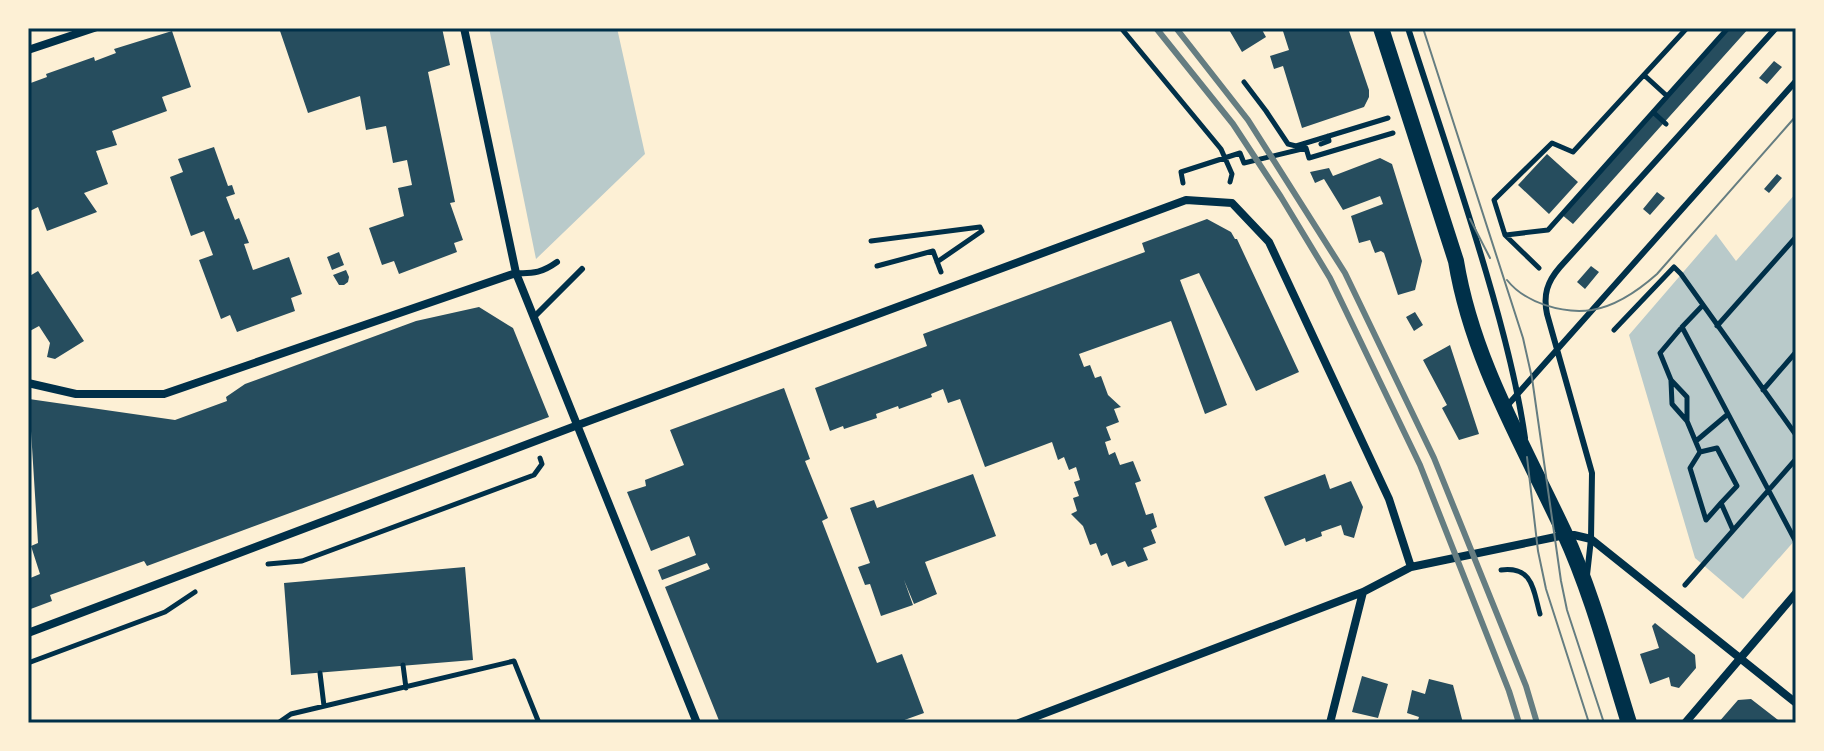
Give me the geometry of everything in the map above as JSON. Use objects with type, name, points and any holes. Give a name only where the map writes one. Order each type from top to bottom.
[{"type":"main road","points":[[1381,28],[1490,376],[1565,535],[1586,587],[1629,723]]},
{"type":"street","points":[[28,50],[94,28]]},
{"type":"street","points":[[464,28],[516,273],[697,723]]},
{"type":"street","points":[[28,633],[1186,200],[1232,203],[1269,242],[1389,499],[1411,567]]},
{"type":"street","points":[[28,383],[76,394],[164,394],[516,273]]},
{"type":"street","points":[[1019,723],[1363,592],[1411,567],[1565,535],[1591,539],[1796,703]]},
{"type":"street","points":[[1330,723],[1363,592]]},
{"type":"street","points":[[1685,723],[1796,593]]},
{"type":"lane","points":[[1408,28],[1501,322],[1518,394],[1527,457]]},
{"type":"lane","points":[[1586,587],[1591,539],[1592,473],[1545,305],[1546,288],[1554,275],[1776,28]]},
{"type":"lane","points":[[1504,410],[1796,81]]},
{"type":"lane","points":[[516,273],[544,272],[557,262]]},
{"type":"lane","points":[[534,317],[582,269]]},
{"type":"path","points":[[1121,28],[1221,149],[1230,166],[1230,182]]},
{"type":"path","points":[[1540,269],[1505,235],[1494,200],[1552,143],[1573,152],[1687,28]]},
{"type":"path","points":[[1505,235],[1548,230],[1728,28]]},
{"type":"path","points":[[1644,75],[1667,96]]},
{"type":"path","points":[[1244,82],[1288,144],[1296,146],[1328,136],[1410,120]]},
{"type":"path","points":[[1653,112],[1666,124]]},
{"type":"path","points":[[1181,172],[1240,153],[1242,164],[1308,147],[1309,158],[1410,120]]},
{"type":"path","points":[[1321,144],[1329,141],[1328,136]]},
{"type":"path","points":[[871,241],[980,227],[982,231],[937,262]]},
{"type":"path","points":[[1717,326],[1796,237]]},
{"type":"path","points":[[877,266],[933,251],[941,273]]},
{"type":"path","points":[[1614,330],[1674,267],[1796,435]]},
{"type":"path","points":[[1700,452],[1687,421],[1672,404],[1671,380],[1660,353],[1703,305]]},
{"type":"path","points":[[1682,327],[1796,542]]},
{"type":"path","points":[[1763,390],[1796,352]]},
{"type":"path","points":[[1671,380],[1687,397],[1687,421]]},
{"type":"path","points":[[1696,441],[1728,414]]},
{"type":"path","points":[[265,564],[302,561],[534,475],[542,464],[535,442]]},
{"type":"path","points":[[1717,448],[1737,486],[1706,520],[1690,468],[1700,452],[1717,448]]},
{"type":"path","points":[[1685,585],[1796,459]]},
{"type":"path","points":[[1721,503],[1733,530]]},
{"type":"path","points":[[1500,570],[1516,569],[1526,574],[1540,614]]},
{"type":"path","points":[[28,663],[165,612],[201,588]]},
{"type":"path","points":[[278,723],[291,714],[514,661],[539,723]]},
{"type":"path","points":[[403,665],[406,688]]},
{"type":"path","points":[[320,673],[324,706]]},
{"type":"shaded area","points":[[489,28],[617,28],[645,154],[536,259]]},
{"type":"shaded area","points":[[1796,193],[1796,539],[1743,599],[1695,558],[1629,335],[1716,234],[1736,261]]},
{"type":"building","points":[[279,28],[442,28],[450,65],[428,72],[455,202],[450,203],[463,240],[454,243],[457,252],[399,274],[394,261],[382,265],[369,228],[404,216],[398,188],[412,185],[407,160],[393,163],[386,126],[366,130],[360,96],[308,113]]},
{"type":"building","points":[[1228,28],[1261,28],[1266,37],[1242,52]]},
{"type":"building","points":[[1282,28],[1348,28],[1369,90],[1364,107],[1302,128],[1283,66],[1274,69],[1270,56],[1289,50]]},
{"type":"building","points":[[1726,28],[1749,28],[1573,224],[1561,214]]},
{"type":"building","points":[[172,31],[191,87],[162,97],[167,111],[112,131],[117,145],[96,151],[108,184],[84,193],[97,212],[47,231],[38,207],[28,212],[28,84],[47,77],[46,74],[94,57],[95,61],[116,53],[114,49]]},
{"type":"building","points":[[1774,61],[1782,67],[1767,84],[1759,78]]},
{"type":"building","points":[[214,147],[228,186],[232,185],[235,194],[226,197],[249,243],[244,244],[253,270],[289,257],[302,294],[291,298],[295,311],[237,332],[230,315],[221,319],[199,260],[213,255],[204,231],[191,236],[170,177],[183,172],[178,159]]},
{"type":"building","points":[[1547,154],[1578,182],[1549,214],[1518,185]]},
{"type":"building","points":[[1380,158],[1392,164],[1422,261],[1415,290],[1398,295],[1384,253],[1375,253],[1370,240],[1359,243],[1351,216],[1383,204],[1380,196],[1343,210],[1324,179],[1315,183],[1310,172],[1329,168],[1333,176]]},
{"type":"building","points":[[1777,174],[1782,178],[1769,193],[1764,189]]},
{"type":"building","points":[[1657,192],[1665,198],[1650,215],[1643,209]]},
{"type":"building","points":[[1207,219],[1231,232],[1237,239],[1299,372],[1256,391],[1199,273],[1180,280],[1227,405],[1205,414],[1171,321],[1079,354],[1084,367],[1090,365],[1095,378],[1101,376],[1108,395],[1121,407],[1114,409],[1119,422],[1106,427],[1111,440],[1105,442],[1109,455],[1115,452],[1120,465],[1133,461],[1141,481],[1135,483],[1146,515],[1153,513],[1157,527],[1151,530],[1156,543],[1143,548],[1148,560],[1128,567],[1125,561],[1112,566],[1107,553],[1101,556],[1096,543],[1090,545],[1083,526],[1071,514],[1077,511],[1073,498],[1079,496],[1074,482],[1080,480],[1076,467],[1069,470],[1064,457],[1058,460],[1052,442],[985,467],[960,399],[948,403],[943,389],[931,394],[932,397],[876,414],[877,418],[830,431],[815,388],[927,346],[923,334],[1145,252],[1142,243]]},
{"type":"building","points":[[339,252],[344,265],[332,270],[327,257]]},
{"type":"building","points":[[1591,266],[1599,272],[1585,289],[1577,282]]},
{"type":"building","points":[[346,270],[348,282],[339,285],[333,275]]},
{"type":"building","points":[[38,271],[84,341],[55,359],[47,357],[50,343],[39,326],[28,332],[28,277]]},
{"type":"building","points":[[479,307],[513,328],[549,417],[147,566],[144,561],[50,595],[52,601],[28,610],[28,579],[40,574],[31,546],[38,543],[29,399],[175,420],[227,401],[226,397],[245,384],[416,321]]},
{"type":"building","points":[[1415,312],[1423,325],[1414,331],[1406,317]]},
{"type":"building","points":[[1450,345],[1479,434],[1459,440],[1442,408],[1447,405],[1423,360]]},
{"type":"building","points":[[784,388],[810,459],[805,461],[828,518],[822,521],[877,663],[902,654],[924,713],[896,723],[720,723],[665,587],[710,569],[707,563],[662,580],[658,570],[696,555],[689,536],[651,551],[627,492],[646,486],[645,480],[684,465],[670,430]]},
{"type":"building","points":[[973,474],[996,536],[925,562],[937,594],[914,604],[904,580],[913,605],[881,616],[870,584],[865,585],[858,567],[870,563],[850,508],[874,500],[877,508]]},
{"type":"building","points":[[1325,474],[1330,489],[1351,481],[1363,507],[1354,538],[1344,535],[1341,525],[1321,532],[1322,536],[1306,542],[1305,538],[1285,546],[1264,497]]},
{"type":"building","points":[[465,567],[473,660],[291,675],[284,583]]},
{"type":"building","points":[[1655,623],[1695,655],[1696,668],[1679,688],[1671,686],[1669,677],[1650,684],[1640,654],[1659,648],[1652,626]]},
{"type":"building","points":[[1362,676],[1388,684],[1378,718],[1352,712]]},
{"type":"building","points":[[1429,679],[1453,685],[1463,723],[1417,723],[1419,717],[1407,713],[1412,690],[1425,694]]},
{"type":"building","points":[[1751,699],[1782,723],[1718,723],[1738,700]]},
{"type":"tram line","points":[[1423,28],[1523,338],[1532,378],[1567,610],[1604,723]]},
{"type":"tram line","points":[[1507,280],[1534,301],[1569,310],[1601,308],[1627,296],[1657,274],[1796,116]]},
{"type":"tram line","points":[[1470,219],[1490,258]]},
{"type":"tram line","points":[[1527,457],[1538,551],[1546,589],[1589,723]]},
{"type":"railway","points":[[1156,28],[1233,124],[1330,278],[1420,465],[1519,723]]},
{"type":"railway","points":[[1176,28],[1248,120],[1345,273],[1434,458],[1526,686],[1537,723]]}]
